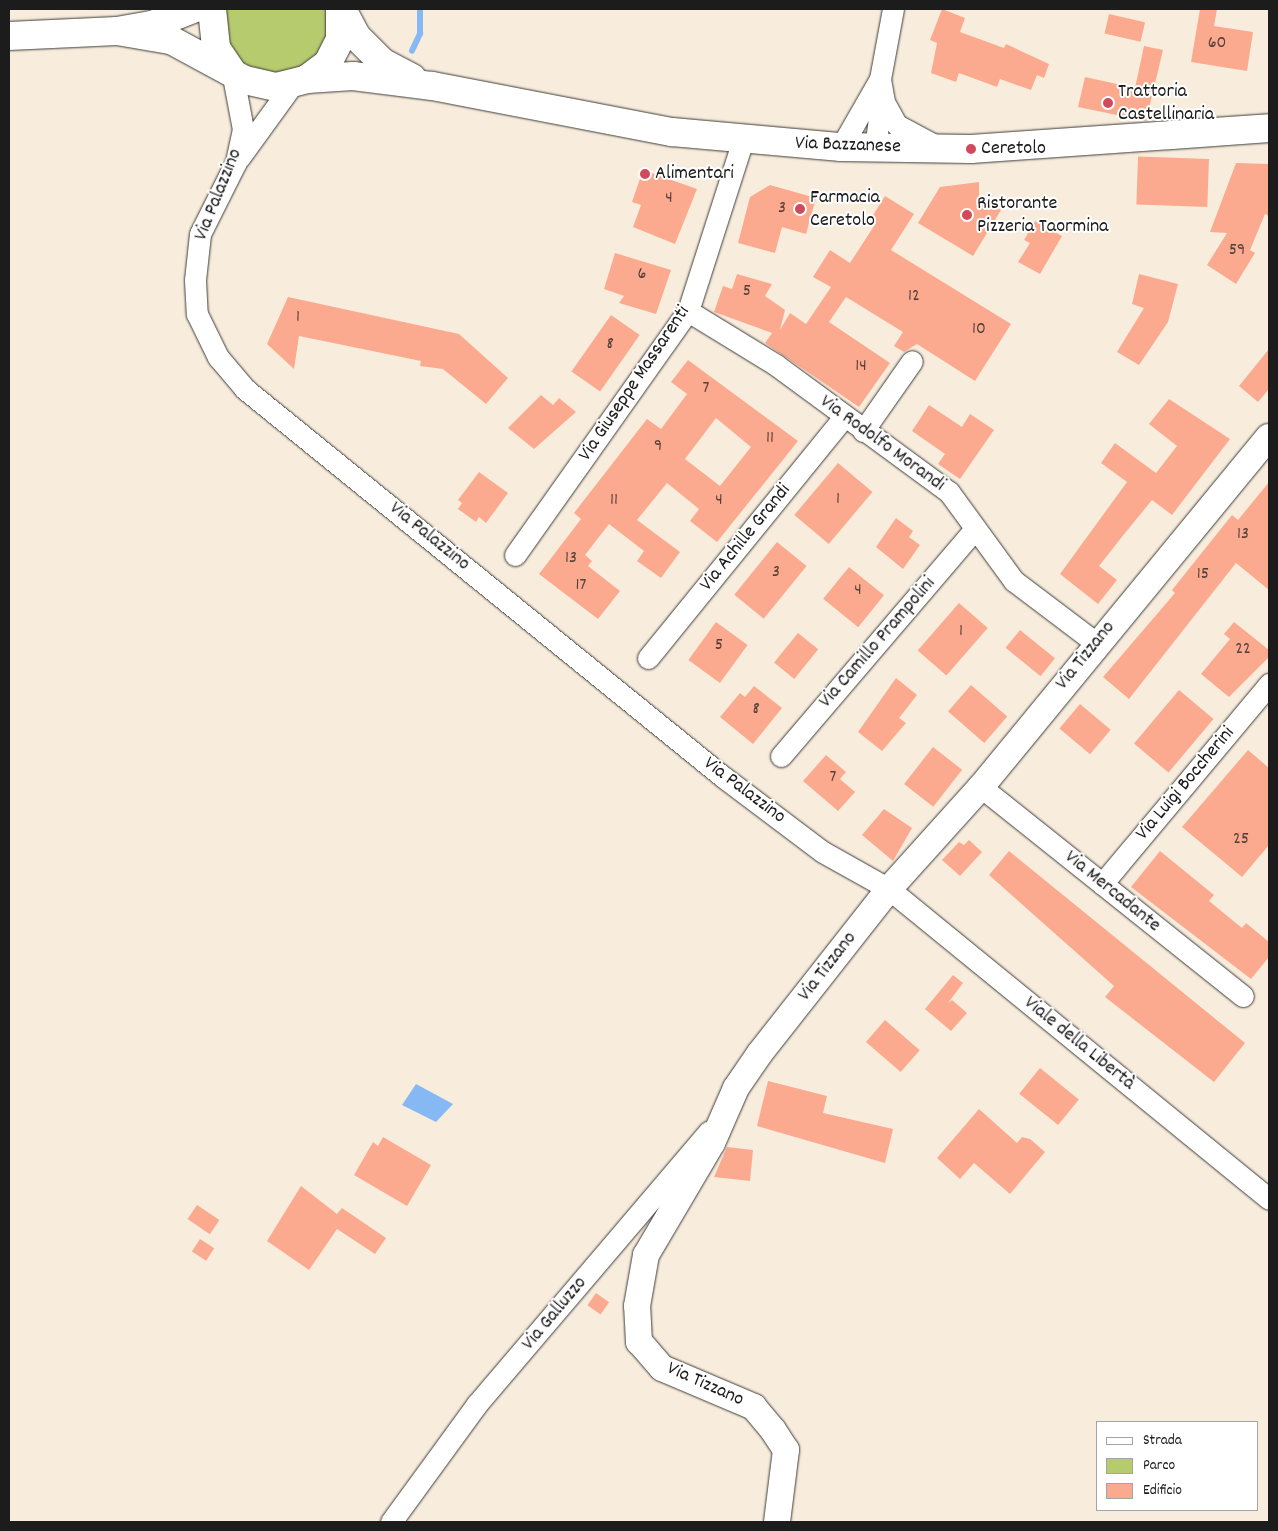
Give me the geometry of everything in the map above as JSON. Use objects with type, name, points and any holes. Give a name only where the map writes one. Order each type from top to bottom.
[{"type":"main road","name":"Via Bazzanese","points":[[9,36],[117,31],[152,26],[192,9]]},
{"type":"main road","name":"Via Bazzanese","points":[[212,9],[216,48],[232,71]]},
{"type":"main road","name":"Via Bazzanese","points":[[300,82],[335,52],[342,26],[341,9]]},
{"type":"main road","name":"Via Bazzanese","points":[[341,9],[357,36],[382,62],[432,86]]},
{"type":"main road","name":"Via Bazzanese","points":[[117,31],[171,40],[260,85],[353,76],[432,86],[605,121],[742,140],[840,147],[943,148],[1269,128]]},
{"type":"street","points":[[875,148],[881,86],[893,9]]},
{"type":"street","name":"Via Palazzino","points":[[232,71],[243,128],[236,162],[217,192],[200,234],[195,280],[197,314],[218,357],[245,389],[722,776],[823,852],[889,889]]},
{"type":"street","points":[[236,162],[300,82]]},
{"type":"street","points":[[840,147],[881,86]]},
{"type":"street","points":[[881,86],[897,125],[912,137],[943,148]]},
{"type":"street","name":"Via Giuseppe Massarenti","points":[[515,555],[688,311],[742,140]]},
{"type":"street","name":"Via Rodolfo Morandi","points":[[688,311],[776,365],[948,492],[1014,581],[1096,643]]},
{"type":"street","points":[[863,431],[912,361]]},
{"type":"street","name":"Via Achille Grandi","points":[[648,658],[844,417]]},
{"type":"street","name":"Via Tizzano","points":[[778,1522],[786,1450],[773,1430],[754,1407],[662,1368],[639,1342],[637,1306],[646,1255],[760,1052],[889,889],[981,787],[1096,643],[1269,437]]},
{"type":"street","name":"Via Camillo Prampolini","points":[[781,756],[975,529]]},
{"type":"street","name":"Via Luigi Boccherini","points":[[1102,884],[1269,684]]},
{"type":"street","name":"Via Mercadante","points":[[981,787],[1244,996]]},
{"type":"street","name":"Viale della Libertà","points":[[889,889],[1269,1199]]},
{"type":"street","name":"Via Galluzzo","points":[[391,1522],[477,1404],[726,1111]]},
{"type":"green space","points":[[222,9],[331,9],[332,36],[312,67],[257,76],[228,52]]},
{"type":"water","points":[[416,1084],[453,1104],[436,1122],[402,1105]]},
{"type":"building","points":[[942,9],[965,18],[960,32],[1004,48],[1006,44],[1049,64],[1044,78],[1037,75],[1031,90],[1000,79],[997,87],[959,73],[956,82],[931,73],[937,43],[930,40]]},
{"type":"building","points":[[1200,9],[1217,9],[1214,26],[1253,32],[1247,71],[1191,62]]},
{"type":"building","points":[[1109,14],[1145,22],[1141,42],[1105,33]]},
{"type":"building","points":[[1144,46],[1163,50],[1146,121],[1078,107],[1085,77],[1135,88]]},
{"type":"building","points":[[1138,157],[1209,159],[1207,207],[1136,204]]},
{"type":"building","points":[[1236,163],[1269,164],[1269,216],[1265,214],[1250,250],[1255,253],[1236,284],[1207,265],[1227,233],[1210,232]]},
{"type":"building","points":[[643,170],[697,189],[675,244],[633,227],[641,205],[632,202]]},
{"type":"building","points":[[979,182],[979,196],[1001,210],[973,256],[918,223],[940,187]]},
{"type":"building","points":[[770,185],[816,198],[806,234],[782,227],[775,253],[738,243],[750,197]]},
{"type":"building","points":[[885,196],[914,214],[891,250],[1011,324],[975,381],[917,344],[904,352],[894,346],[903,332],[846,297],[829,322],[890,363],[859,407],[765,343],[772,333],[714,312],[723,286],[732,289],[737,274],[772,284],[765,296],[785,310],[780,330],[790,313],[806,324],[831,287],[813,277],[830,250],[850,263],[876,223],[870,220]]},
{"type":"building","points":[[1035,221],[1062,236],[1040,274],[1018,262],[1030,243],[1024,240]]},
{"type":"building","points":[[615,253],[671,270],[656,314],[619,303],[624,296],[604,289]]},
{"type":"building","points":[[1139,274],[1178,284],[1168,322],[1139,365],[1117,352],[1144,308],[1132,304]]},
{"type":"building","points":[[288,297],[459,334],[508,378],[486,404],[443,369],[420,366],[421,361],[299,336],[294,369],[267,344]]},
{"type":"building","points":[[611,315],[640,335],[600,392],[571,372]]},
{"type":"building","points":[[1269,349],[1269,389],[1258,402],[1239,386]]},
{"type":"building","points":[[688,360],[798,441],[717,542],[690,521],[699,509],[667,483],[637,520],[680,552],[661,578],[637,561],[644,551],[609,524],[585,555],[592,561],[588,566],[620,591],[598,619],[539,574],[581,519],[574,513],[647,419],[661,429],[687,394],[671,382]],"holes":[[[716,418],[751,447],[720,486],[685,459]]]},
{"type":"building","points":[[541,395],[553,405],[559,398],[576,412],[534,449],[508,428]]},
{"type":"building","points":[[1169,399],[1230,439],[1172,515],[1152,500],[1121,538],[1099,566],[1117,580],[1098,604],[1060,574],[1127,482],[1101,463],[1115,443],[1156,473],[1177,446],[1149,424]]},
{"type":"building","points":[[929,405],[962,427],[970,414],[994,430],[960,479],[938,464],[945,454],[912,431]]},
{"type":"building","points":[[838,463],[872,492],[829,544],[794,515]]},
{"type":"building","points":[[479,472],[508,493],[486,523],[479,517],[476,522],[458,509],[462,503],[458,500]]},
{"type":"building","points":[[1269,482],[1269,590],[1236,563],[1129,699],[1103,677],[1175,593],[1172,590],[1232,515],[1238,520]]},
{"type":"building","points":[[896,518],[913,531],[909,537],[920,545],[903,569],[876,547]]},
{"type":"building","points":[[777,542],[807,566],[764,619],[734,595]]},
{"type":"building","points":[[849,567],[884,595],[858,627],[823,599]]},
{"type":"building","points":[[959,603],[988,628],[946,675],[918,651]]},
{"type":"building","points":[[716,622],[748,645],[720,683],[688,660]]},
{"type":"building","points":[[1234,622],[1269,650],[1269,657],[1229,697],[1201,674],[1230,639],[1224,634]]},
{"type":"building","points":[[1020,630],[1055,658],[1040,676],[1006,648]]},
{"type":"building","points":[[798,633],[818,649],[794,679],[774,663]]},
{"type":"building","points":[[896,678],[917,695],[899,718],[906,723],[882,751],[858,732]]},
{"type":"building","points":[[971,685],[1007,716],[984,743],[948,711]]},
{"type":"building","points":[[754,686],[782,708],[753,744],[720,717],[740,693],[745,697]]},
{"type":"building","points":[[1179,690],[1213,719],[1168,773],[1134,744]]},
{"type":"building","points":[[1080,704],[1111,730],[1090,754],[1059,729]]},
{"type":"building","points":[[933,747],[962,770],[933,807],[904,784]]},
{"type":"building","points":[[1248,750],[1269,768],[1269,845],[1242,877],[1182,827]]},
{"type":"building","points":[[826,755],[846,772],[840,779],[855,792],[838,811],[803,781]]},
{"type":"building","points":[[884,809],[912,828],[893,861],[862,835]]},
{"type":"building","points":[[969,840],[982,852],[960,876],[942,860],[959,842],[964,845]]},
{"type":"building","points":[[1009,851],[1245,1043],[1214,1082],[1105,997],[1114,986],[989,875]]},
{"type":"building","points":[[1160,851],[1214,895],[1209,901],[1242,928],[1246,923],[1269,942],[1269,957],[1251,979],[1131,887]]},
{"type":"building","points":[[953,975],[963,983],[948,1003],[952,1000],[967,1013],[951,1031],[925,1009]]},
{"type":"building","points":[[885,1020],[920,1050],[901,1072],[866,1042]]},
{"type":"building","points":[[1040,1068],[1079,1099],[1058,1125],[1019,1094]]},
{"type":"building","points":[[768,1081],[827,1096],[823,1113],[893,1129],[885,1163],[757,1126]]},
{"type":"building","points":[[979,1109],[1017,1143],[1022,1137],[1030,1139],[1045,1152],[1010,1194],[974,1163],[960,1179],[937,1158]]},
{"type":"building","points":[[383,1137],[431,1165],[407,1206],[354,1175],[373,1142],[378,1146]]},
{"type":"building","points":[[727,1147],[753,1150],[750,1181],[714,1177]]},
{"type":"building","points":[[301,1186],[337,1214],[342,1208],[386,1238],[375,1254],[337,1229],[309,1270],[267,1241]]},
{"type":"building","points":[[197,1205],[219,1220],[210,1234],[187,1219]]},
{"type":"building","points":[[200,1239],[214,1248],[206,1261],[192,1252]]},
{"type":"building","points":[[596,1293],[609,1302],[601,1314],[587,1305]]},
{"type":"waterway","points":[[412,51],[420,34],[420,9]]},
{"type":"place","name":"Trattoria Castellinaria","points":[[1108,103]]},
{"type":"place","name":"Ceretolo","points":[[971,149]]},
{"type":"place","name":"Alimentari","points":[[645,174]]},
{"type":"place","name":"Farmacia Ceretolo","points":[[800,209]]},
{"type":"place","name":"Ristorante Pizzeria Taormina","points":[[967,215]]}]
